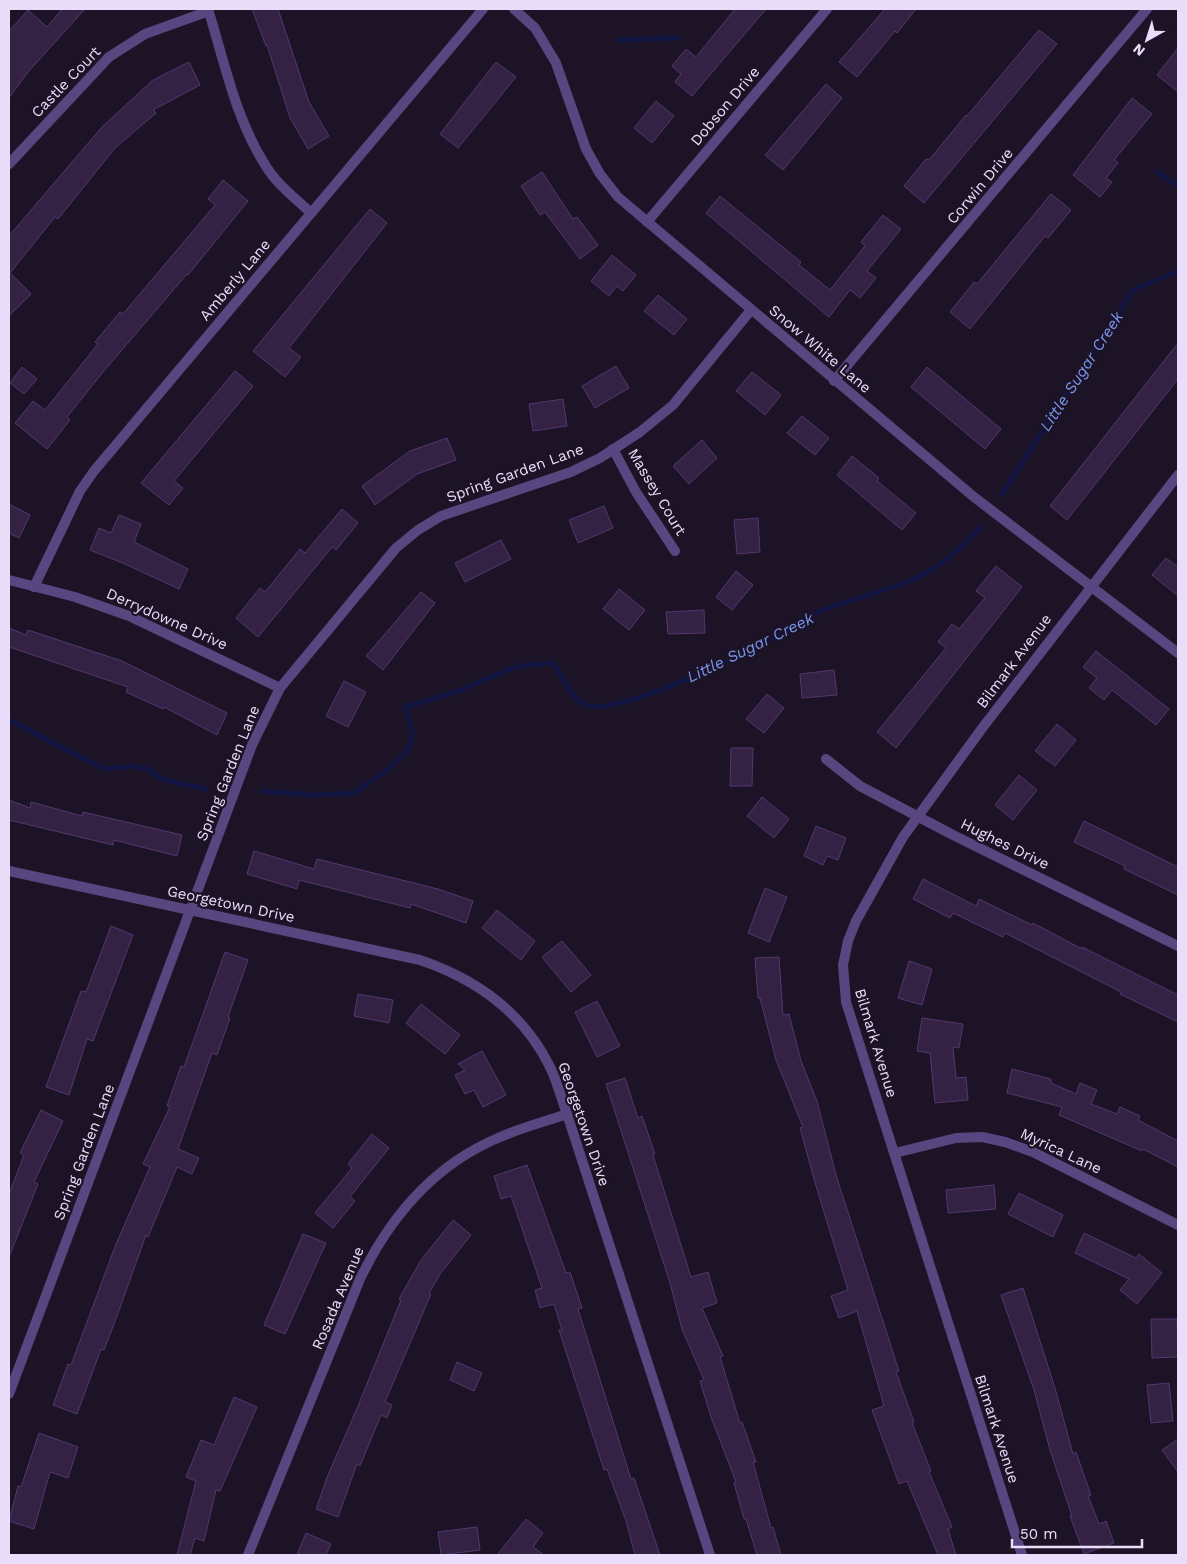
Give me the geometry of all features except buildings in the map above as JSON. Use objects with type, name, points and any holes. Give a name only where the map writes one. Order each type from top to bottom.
[{"type":"street","name":"Amberly Lane","points":[[34,587],[80,491],[94,471],[483,9]]},
{"type":"street","name":"Snow White Lane","points":[[514,9],[539,34],[556,63],[586,149],[600,174],[618,197],[974,496],[1178,653]]},
{"type":"street","name":"Dobson Drive","points":[[647,222],[827,9]]},
{"type":"street","name":"Corwin Drive","points":[[834,380],[1147,9]]},
{"type":"street","points":[[208,10],[241,115],[251,140],[264,164],[279,183],[311,213]]},
{"type":"street","name":"Castle Court","points":[[9,164],[109,57],[145,34],[208,10]]},
{"type":"street","name":"Spring Garden Lane","points":[[9,1394],[252,745],[280,688],[396,548],[418,530],[442,516],[571,472],[614,449],[640,432],[673,405],[751,310]]},
{"type":"street","name":"Massey Court","points":[[614,449],[636,492],[675,551]]},
{"type":"street","name":"Bilmark Avenue","points":[[1022,1555],[846,1002],[843,965],[848,941],[856,921],[903,837],[1091,586],[1178,475]]},
{"type":"street","name":"Derrydowne Drive","points":[[9,580],[75,597],[129,616],[280,688]]},
{"type":"street","name":"Hughes Drive","points":[[826,759],[860,786],[1178,946]]},
{"type":"street","name":"Georgetown Drive","points":[[9,871],[420,960],[457,974],[490,994],[513,1015],[533,1039],[550,1067],[567,1114],[710,1555]]},
{"type":"street","name":"Rosada Avenue","points":[[248,1555],[360,1279],[376,1247],[407,1203],[432,1178],[469,1152],[498,1138],[567,1114]]},
{"type":"street","name":"Myrica Lane","points":[[894,1153],[956,1138],[982,1138],[1005,1142],[1033,1152],[1178,1225]]},
{"type":"waterway","points":[[618,40],[679,38]]},
{"type":"waterway","points":[[1157,172],[1178,186]]},
{"type":"waterway","name":"Little Sugar Creek","points":[[1002,494],[1133,290],[1178,271]]},
{"type":"waterway","name":"Little Sugar Creek","points":[[262,791],[313,795],[354,793],[386,771],[409,749],[413,733],[405,707],[455,692],[518,666],[554,663],[576,698],[585,705],[600,706],[648,694],[732,659],[817,612],[912,580],[931,570],[949,557],[980,528]]},
{"type":"waterway","name":"Little Sugar Creek","points":[[9,720],[104,769],[132,766],[149,769],[161,779],[206,789]]}]
